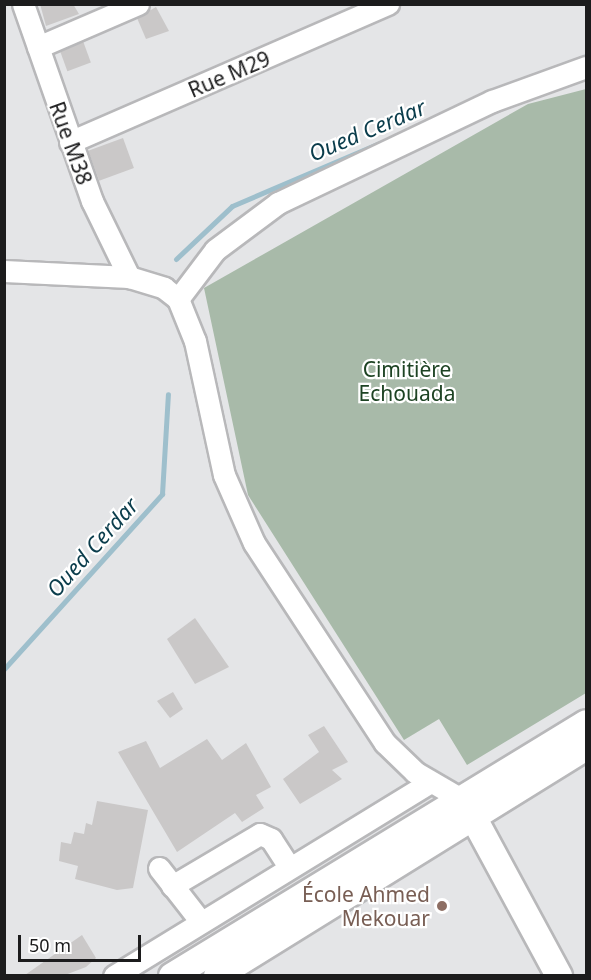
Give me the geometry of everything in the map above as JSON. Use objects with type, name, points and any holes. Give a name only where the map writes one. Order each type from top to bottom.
[{"type":"main road","points":[[217,975],[314,916],[586,723]]},
{"type":"main road","points":[[172,975],[300,894],[586,747]]},
{"type":"main road","points":[[469,808],[559,975]]},
{"type":"street","name":"Rue M38","points":[[23,4],[70,142],[129,277]]},
{"type":"street","points":[[38,47],[138,4]]},
{"type":"street","name":"Rue M29","points":[[70,142],[388,4]]},
{"type":"street","points":[[178,299],[214,250],[278,203],[492,101],[586,67]]},
{"type":"street","points":[[4,271],[129,277],[164,288],[178,299],[195,341],[224,475],[254,543],[385,743],[430,782],[469,808]]},
{"type":"street","points":[[114,975],[430,782]]},
{"type":"street","points":[[172,885],[260,834],[271,839],[314,916]]},
{"type":"street","points":[[159,868],[201,922]]},
{"type":"green space","name":"Cimitière Echouada","points":[[586,89],[586,693],[467,765],[439,719],[404,740],[248,495],[204,288],[528,104]]},
{"type":"building","points":[[40,4],[73,4],[79,14],[46,26]]},
{"type":"building","points":[[156,7],[169,31],[146,39],[137,18]]},
{"type":"building","points":[[83,41],[91,63],[67,71],[60,50]]},
{"type":"building","points":[[123,138],[134,168],[99,181],[88,151]]},
{"type":"building","points":[[195,618],[229,667],[195,684],[167,639]]},
{"type":"building","points":[[173,692],[183,709],[170,718],[157,701]]},
{"type":"building","points":[[324,726],[348,762],[332,770],[342,779],[300,804],[283,779],[319,752],[308,735]]},
{"type":"building","points":[[207,739],[222,760],[246,743],[271,787],[256,795],[264,808],[242,822],[235,813],[177,852],[118,752],[146,741],[160,768]]},
{"type":"building","points":[[97,801],[148,810],[133,888],[117,890],[75,879],[78,866],[59,861],[61,842],[71,844],[74,832],[84,834],[86,823],[92,825]]},
{"type":"building","points":[[82,935],[96,958],[86,967],[65,975],[25,975]]},
{"type":"waterway","name":"Oued Cerdar","points":[[577,60],[586,56]]},
{"type":"waterway","name":"Oued Cerdar","points":[[176,259],[232,206],[380,143]]},
{"type":"waterway","name":"Oued Cerdar","points":[[4,669],[162,494],[168,394]]},
{"type":"place","name":"École Ahmed Mekouar","points":[[442,906]]}]
